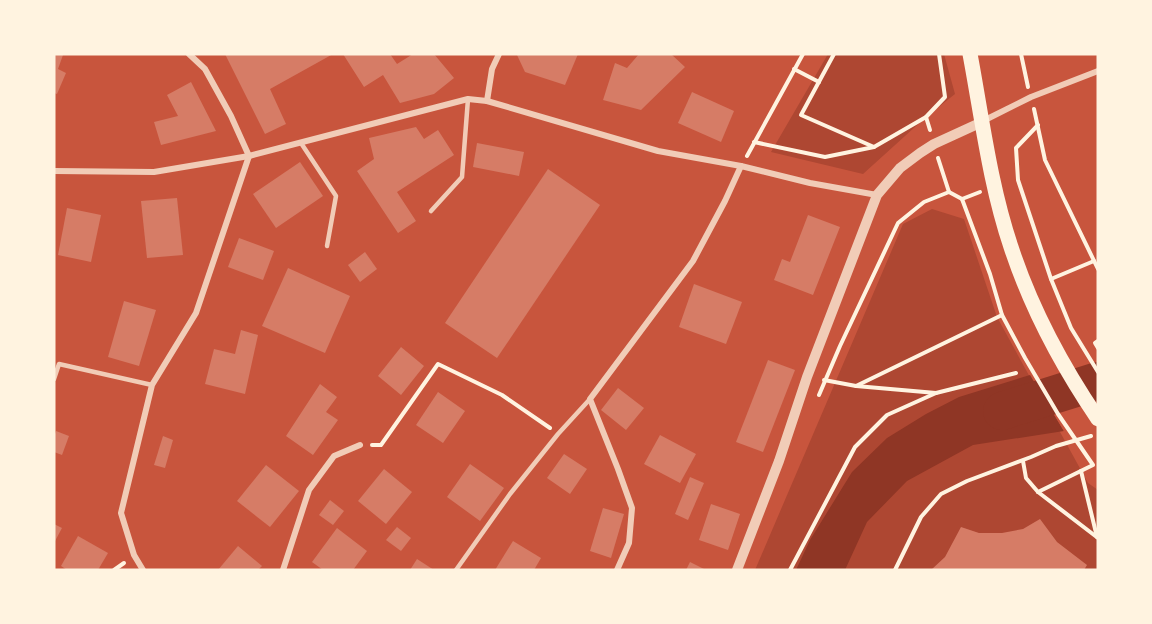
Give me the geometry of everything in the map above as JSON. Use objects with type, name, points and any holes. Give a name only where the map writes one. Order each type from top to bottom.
[{"type":"main road","points":[[970,54],[994,186],[1026,289],[1050,340],[1098,419]]},
{"type":"street","points":[[143,570],[134,555],[121,513],[152,385],[196,313],[249,156],[231,116],[205,69],[189,54]]},
{"type":"street","points":[[487,101],[492,69],[499,54]]},
{"type":"street","points":[[737,570],[779,461],[807,377],[877,195],[900,168],[934,144],[1030,97],[1098,71]]},
{"type":"street","points":[[54,171],[154,172],[249,156],[468,99],[487,101],[658,151],[877,195]]},
{"type":"street","points":[[617,570],[629,543],[632,508],[590,399],[693,261],[741,166]]},
{"type":"street","points":[[283,570],[309,490],[334,456],[360,445]]},
{"type":"lane","points":[[431,211],[462,177],[468,99]]},
{"type":"lane","points":[[301,142],[336,196],[327,246]]},
{"type":"lane","points":[[54,379],[59,364],[152,385]]},
{"type":"lane","points":[[456,570],[510,494],[558,434],[590,399]]},
{"type":"path","points":[[803,54],[754,142],[825,157],[874,147],[926,117],[945,98],[939,54]]},
{"type":"path","points":[[834,54],[801,115],[874,147]]},
{"type":"path","points":[[1022,54],[1030,97]]},
{"type":"path","points":[[794,69],[819,82]]},
{"type":"path","points":[[1098,268],[1045,160],[1038,125],[1016,148],[1018,180],[1051,279],[1071,327],[1098,372]]},
{"type":"path","points":[[817,401],[840,346],[898,224],[924,202],[949,192],[962,199],[990,274],[1002,315],[1058,414],[1093,465],[1038,492]]},
{"type":"path","points":[[1051,279],[1094,261]]},
{"type":"path","points":[[856,386],[1002,315]]},
{"type":"path","points":[[1096,342],[1098,348]]},
{"type":"path","points":[[840,346],[845,348]]},
{"type":"path","points":[[360,445],[381,445],[438,364],[502,395],[558,434]]},
{"type":"path","points":[[790,570],[855,447],[887,415],[936,393],[1016,373]]},
{"type":"path","points":[[807,377],[856,386],[936,393]]},
{"type":"path","points":[[895,570],[921,517],[941,494],[967,481],[1023,461],[1056,446],[1098,434]]},
{"type":"path","points":[[1023,461],[1026,478],[1038,492],[1098,538]]},
{"type":"path","points":[[1081,471],[1098,538]]},
{"type":"shaded area","points":[[828,54],[944,54],[955,94],[863,174],[771,152]]},
{"type":"shaded area","points":[[932,209],[964,219],[997,317],[1088,483],[1098,490],[1098,570],[755,570],[903,224]]},
{"type":"shaded area","points":[[1030,375],[1064,431],[973,445],[907,481],[867,522],[845,570],[796,570],[810,540],[852,472],[887,438],[959,397]]},
{"type":"pier","points":[[1029,372],[1033,373],[1066,429],[1065,433]]},
{"type":"building","points":[[54,54],[63,55],[58,69],[66,73],[57,94],[54,93]]},
{"type":"building","points":[[225,54],[333,54],[270,89],[286,124],[265,134]]},
{"type":"building","points":[[343,54],[390,54],[397,64],[413,54],[434,54],[454,78],[434,94],[400,103],[383,75],[364,87]]},
{"type":"building","points":[[518,54],[578,54],[565,85],[525,72]]},
{"type":"building","points":[[639,54],[671,54],[685,67],[641,110],[603,100],[615,63],[627,68]]},
{"type":"building","points":[[191,82],[216,131],[161,145],[154,122],[178,116],[167,95]]},
{"type":"building","points":[[692,92],[734,111],[721,142],[678,123]]},
{"type":"building","points":[[416,127],[424,139],[438,130],[454,155],[397,192],[416,221],[398,233],[357,171],[374,159],[369,138]]},
{"type":"building","points":[[477,143],[524,152],[519,176],[473,167]]},
{"type":"building","points":[[300,162],[323,196],[276,228],[253,194]]},
{"type":"building","points":[[548,169],[600,205],[497,358],[445,323]]},
{"type":"building","points":[[177,198],[183,255],[147,258],[141,201]]},
{"type":"building","points":[[67,208],[101,215],[91,262],[58,255]]},
{"type":"building","points":[[808,215],[840,227],[813,295],[774,280],[782,259],[790,262]]},
{"type":"building","points":[[239,238],[274,251],[263,280],[228,267]]},
{"type":"building","points":[[365,252],[377,269],[360,282],[348,265]]},
{"type":"building","points":[[288,268],[350,296],[325,353],[262,326]]},
{"type":"building","points":[[694,284],[742,302],[726,344],[679,327]]},
{"type":"building","points":[[124,301],[156,310],[139,366],[108,357]]},
{"type":"building","points":[[241,330],[258,335],[245,394],[205,384],[214,349],[235,354]]},
{"type":"building","points":[[401,347],[424,366],[401,395],[378,376]]},
{"type":"building","points":[[768,360],[795,370],[763,452],[736,442]]},
{"type":"building","points":[[320,384],[337,397],[326,412],[338,420],[313,455],[286,436]]},
{"type":"building","points":[[618,388],[644,408],[626,430],[601,410]]},
{"type":"building","points":[[438,392],[465,411],[443,443],[416,425]]},
{"type":"building","points":[[56,431],[69,436],[62,455],[54,452]]},
{"type":"building","points":[[660,435],[696,454],[680,483],[644,464]]},
{"type":"building","points":[[163,436],[173,440],[165,468],[154,465]]},
{"type":"building","points":[[564,454],[587,469],[570,494],[547,478]]},
{"type":"building","points":[[470,464],[504,488],[480,521],[447,497]]},
{"type":"building","points":[[266,465],[299,491],[270,527],[237,501]]},
{"type":"building","points":[[384,469],[412,492],[386,524],[358,501]]},
{"type":"building","points":[[690,477],[704,483],[688,520],[675,514]]},
{"type":"building","points":[[330,500],[344,511],[333,525],[319,515]]},
{"type":"building","points":[[711,504],[740,514],[728,550],[699,540]]},
{"type":"building","points":[[603,508],[624,514],[611,558],[590,551]]},
{"type":"building","points":[[1040,519],[1057,542],[1087,565],[1084,570],[931,570],[945,557],[961,527],[979,533],[1002,533],[1023,529]]},
{"type":"building","points":[[54,524],[62,528],[54,543]]},
{"type":"building","points":[[397,527],[411,538],[401,551],[386,540]]},
{"type":"building","points":[[337,528],[367,551],[353,570],[323,570],[312,562]]},
{"type":"building","points":[[78,536],[108,553],[98,570],[67,570],[61,566]]},
{"type":"building","points":[[513,541],[541,558],[534,570],[495,570]]},
{"type":"building","points":[[238,546],[262,566],[258,570],[218,570]]},
{"type":"building","points":[[417,559],[434,570],[410,570]]},
{"type":"building","points":[[690,562],[706,570],[686,570]]},
{"type":"waterway","points":[[1002,411],[1098,381]]}]
